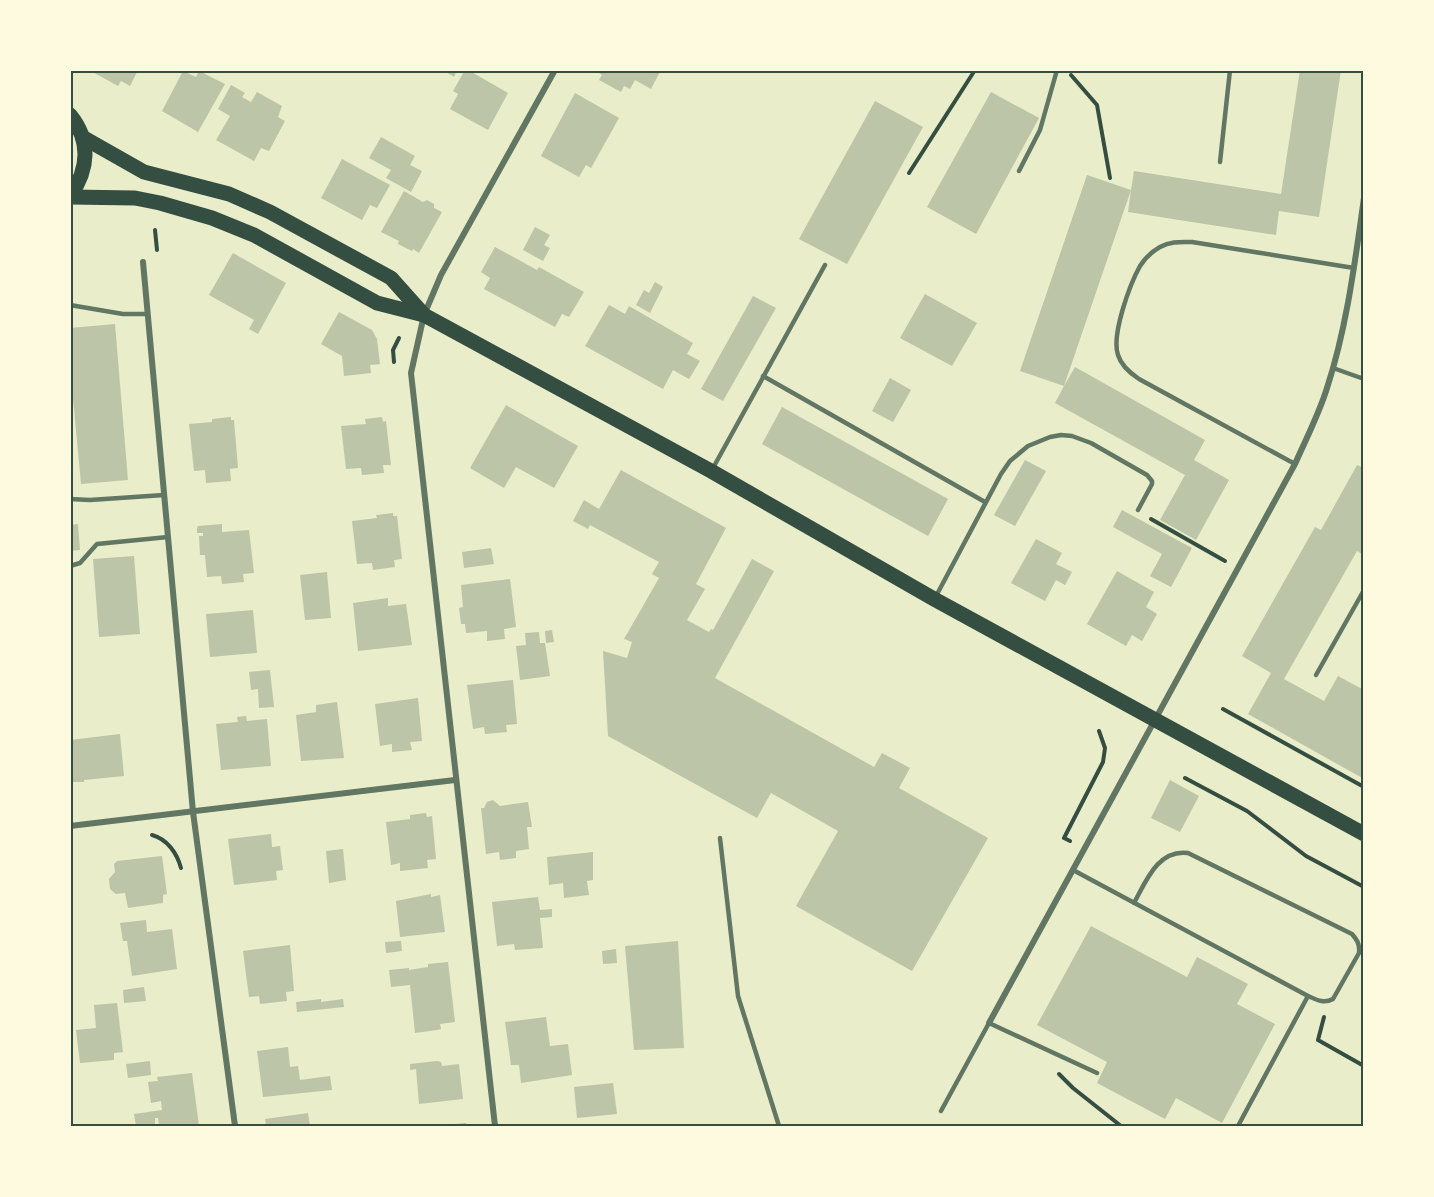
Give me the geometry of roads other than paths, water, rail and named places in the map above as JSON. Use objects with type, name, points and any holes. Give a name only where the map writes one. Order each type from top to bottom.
[{"type":"main road","points":[[70,115],[77,123],[84,138],[86,154],[79,184],[70,196]]},
{"type":"main road","points":[[84,138],[144,172],[229,194],[279,217],[391,278],[424,315]]},
{"type":"main road","points":[[70,196],[135,198],[212,218],[254,235],[377,303],[424,315],[711,471],[934,598],[1364,834]]},
{"type":"street","points":[[495,1126],[411,373],[424,315],[447,261],[555,70]]},
{"type":"street","points":[[989,1023],[1238,568],[1294,464],[1313,423],[1333,368],[1354,268],[1364,198]]},
{"type":"street","points":[[143,262],[193,812],[235,1126]]},
{"type":"street","points":[[70,826],[455,780]]},
{"type":"lane","points":[[1019,171],[1040,130],[1057,70]]},
{"type":"lane","points":[[1220,162],[1230,70]]},
{"type":"lane","points":[[1294,464],[1129,372],[1117,354],[1115,341],[1119,325],[1135,276],[1142,263],[1151,253],[1169,243],[1192,242],[1354,268]]},
{"type":"lane","points":[[711,471],[825,265]]},
{"type":"lane","points":[[70,305],[123,314],[148,314]]},
{"type":"lane","points":[[1333,368],[1364,379]]},
{"type":"lane","points":[[763,376],[985,502]]},
{"type":"lane","points":[[934,598],[1001,474],[1019,451],[1041,439],[1061,435],[1091,443],[1150,478],[1152,484],[1138,510]]},
{"type":"lane","points":[[70,499],[90,500],[164,495]]},
{"type":"lane","points":[[70,566],[80,563],[93,547],[103,543],[168,537]]},
{"type":"lane","points":[[1316,675],[1364,590]]},
{"type":"lane","points":[[720,838],[738,996],[779,1126]]},
{"type":"lane","points":[[1073,870],[1134,903],[1308,996],[1321,1002],[1328,1002],[1338,993],[1359,952],[1360,946],[1352,934],[1188,853],[1179,852],[1162,859],[1149,874],[1134,903]]},
{"type":"lane","points":[[1238,1126],[1308,996]]},
{"type":"lane","points":[[941,1111],[989,1023],[1097,1073]]}]
